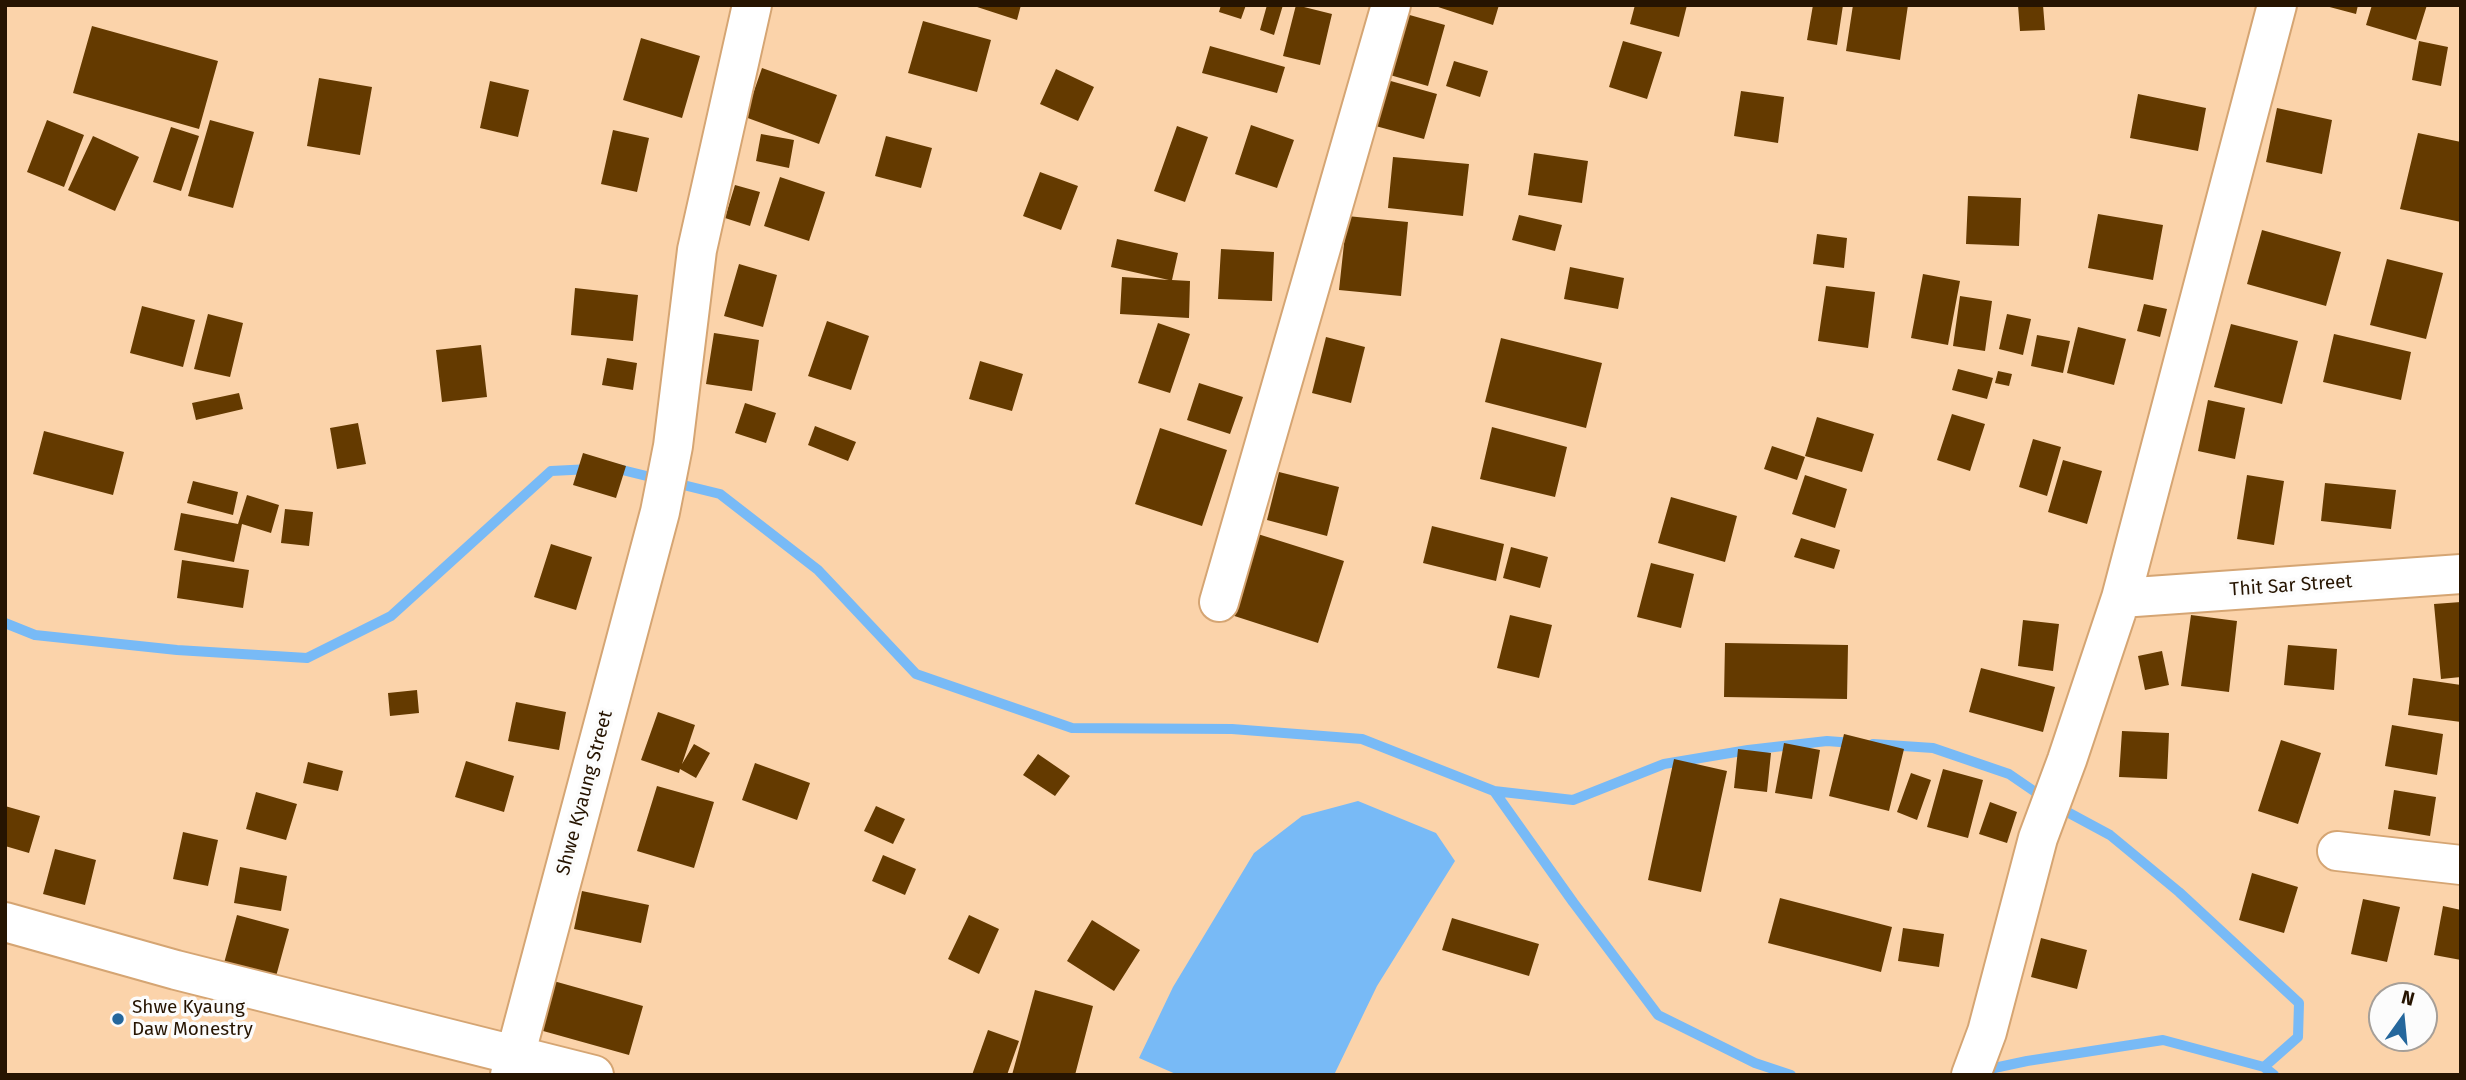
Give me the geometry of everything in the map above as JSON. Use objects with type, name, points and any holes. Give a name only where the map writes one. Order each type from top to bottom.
[{"type":"street","name":"Shwe Kyaung Street","points":[[512,1064],[660,512],[673,446],[697,250],[752,5]]},
{"type":"street","points":[[1219,602],[1391,5]]},
{"type":"street","points":[[1971,1075],[1987,1032],[2038,838],[2121,598],[2277,5]]},
{"type":"street","name":"Thit Sar Street","points":[[2121,598],[2461,574]]},
{"type":"street","points":[[2337,851],[2461,865]]},
{"type":"street","points":[[5,922],[512,1064],[594,1075]]},
{"type":"water","points":[[1358,801],[1436,833],[1455,861],[1377,986],[1334,1075],[1178,1075],[1139,1058],[1173,987],[1254,853],[1302,816]]},
{"type":"building","points":[[971,5],[1021,5],[1017,20]]},
{"type":"building","points":[[1221,5],[1246,5],[1241,19],[1219,12]]},
{"type":"building","points":[[1267,5],[1283,5],[1274,35],[1260,30]]},
{"type":"building","points":[[1296,5],[1332,14],[1320,65],[1283,56]]},
{"type":"building","points":[[1432,5],[1499,5],[1493,25]]},
{"type":"building","points":[[1635,5],[1687,5],[1679,37],[1630,24]]},
{"type":"building","points":[[1813,5],[1843,5],[1837,45],[1807,40]]},
{"type":"building","points":[[1853,5],[1908,5],[1900,60],[1846,51]]},
{"type":"building","points":[[2018,5],[2043,5],[2045,30],[2020,31]]},
{"type":"building","points":[[2322,5],[2358,5],[2356,14]]},
{"type":"building","points":[[2372,5],[2427,5],[2416,40],[2366,25]]},
{"type":"building","points":[[1399,12],[1445,25],[1428,86],[1383,73]]},
{"type":"building","points":[[923,21],[991,40],[977,92],[908,73]]},
{"type":"building","points":[[92,26],[218,61],[199,129],[73,93]]},
{"type":"building","points":[[641,38],[700,56],[682,118],[623,100]]},
{"type":"building","points":[[1623,41],[1662,52],[1647,99],[1609,87]]},
{"type":"building","points":[[2419,41],[2448,47],[2441,86],[2412,80]]},
{"type":"building","points":[[1210,46],[1285,67],[1277,93],[1202,73]]},
{"type":"building","points":[[1454,61],[1488,71],[1480,97],[1446,86]]},
{"type":"building","points":[[762,68],[837,95],[819,144],[745,117]]},
{"type":"building","points":[[1056,69],[1094,87],[1078,121],[1040,104]]},
{"type":"building","points":[[319,78],[372,87],[360,155],[307,146]]},
{"type":"building","points":[[1380,78],[1437,94],[1424,139],[1368,124]]},
{"type":"building","points":[[490,81],[529,90],[518,137],[480,128]]},
{"type":"building","points":[[1741,91],[1784,97],[1778,143],[1734,136]]},
{"type":"building","points":[[2138,94],[2206,108],[2198,151],[2130,138]]},
{"type":"building","points":[[2277,108],[2332,120],[2322,174],[2266,162]]},
{"type":"building","points":[[47,120],[84,135],[64,187],[27,172]]},
{"type":"building","points":[[210,120],[254,132],[233,208],[188,196]]},
{"type":"building","points":[[1251,125],[1294,140],[1277,188],[1235,174]]},
{"type":"building","points":[[1177,126],[1208,137],[1185,202],[1154,191]]},
{"type":"building","points":[[171,127],[199,136],[181,191],[153,182]]},
{"type":"building","points":[[613,130],[649,138],[637,192],[601,184]]},
{"type":"building","points":[[2418,133],[2461,142],[2461,222],[2400,209]]},
{"type":"building","points":[[761,134],[794,140],[789,168],[756,161]]},
{"type":"building","points":[[93,136],[139,157],[115,211],[68,190]]},
{"type":"building","points":[[886,136],[932,148],[921,188],[875,176]]},
{"type":"building","points":[[1534,153],[1588,161],[1582,203],[1528,195]]},
{"type":"building","points":[[1393,157],[1469,164],[1463,216],[1388,208]]},
{"type":"building","points":[[1040,172],[1078,186],[1061,230],[1023,216]]},
{"type":"building","points":[[780,177],[825,192],[809,241],[764,226]]},
{"type":"building","points":[[735,185],[760,192],[750,226],[725,218]]},
{"type":"building","points":[[1968,196],[2021,198],[2019,246],[1966,244]]},
{"type":"building","points":[[2098,214],[2163,225],[2153,280],[2088,268]]},
{"type":"building","points":[[1519,215],[1562,225],[1555,251],[1512,240]]},
{"type":"building","points":[[1347,216],[1408,222],[1401,296],[1339,290]]},
{"type":"building","points":[[2262,230],[2341,252],[2326,306],[2247,284]]},
{"type":"building","points":[[1817,234],[1847,238],[1844,268],[1813,264]]},
{"type":"building","points":[[1117,239],[1178,253],[1172,280],[1190,281],[1189,318],[1120,314],[1122,277],[1169,280],[1111,267]]},
{"type":"building","points":[[1221,249],[1274,252],[1272,301],[1218,299]]},
{"type":"building","points":[[2387,259],[2443,273],[2426,339],[2370,325]]},
{"type":"building","points":[[739,264],[777,275],[763,327],[724,316]]},
{"type":"building","points":[[1570,267],[1624,278],[1618,309],[1564,299]]},
{"type":"building","points":[[1923,274],[1960,281],[1948,345],[1911,338]]},
{"type":"building","points":[[1826,286],[1875,292],[1868,348],[1818,341]]},
{"type":"building","points":[[575,288],[638,295],[633,341],[571,335]]},
{"type":"building","points":[[1960,296],[1992,301],[1985,351],[1953,346]]},
{"type":"building","points":[[2144,304],[2167,309],[2160,337],[2137,331]]},
{"type":"building","points":[[142,306],[195,320],[183,367],[130,353]]},
{"type":"building","points":[[208,314],[243,323],[230,377],[194,369]]},
{"type":"building","points":[[2007,314],[2031,319],[2023,355],[1999,349]]},
{"type":"building","points":[[827,321],[869,336],[851,390],[808,376]]},
{"type":"building","points":[[1158,323],[1190,334],[1170,393],[1138,383]]},
{"type":"building","points":[[2231,324],[2298,341],[2282,404],[2214,387]]},
{"type":"building","points":[[2078,327],[2126,339],[2114,385],[2067,373]]},
{"type":"building","points":[[714,333],[759,340],[752,391],[706,384]]},
{"type":"building","points":[[2334,334],[2411,352],[2401,400],[2323,382]]},
{"type":"building","points":[[2037,335],[2070,341],[2063,373],[2031,366]]},
{"type":"building","points":[[1326,337],[1365,347],[1351,403],[1312,393]]},
{"type":"building","points":[[1501,338],[1602,363],[1586,428],[1485,402]]},
{"type":"building","points":[[481,345],[487,397],[442,402],[436,350]]},
{"type":"building","points":[[607,358],[637,363],[633,390],[602,385]]},
{"type":"building","points":[[980,361],[1023,374],[1012,411],[969,399]]},
{"type":"building","points":[[1958,369],[1993,378],[1987,399],[1952,390]]},
{"type":"building","points":[[1998,371],[2012,374],[2009,386],[1995,383]]},
{"type":"building","points":[[1199,383],[1243,397],[1230,434],[1187,420]]},
{"type":"building","points":[[239,393],[243,409],[196,420],[192,403]]},
{"type":"building","points":[[2208,400],[2245,408],[2235,459],[2198,451]]},
{"type":"building","points":[[745,403],[776,413],[766,443],[735,433]]},
{"type":"building","points":[[1952,414],[1985,424],[1970,471],[1937,460]]},
{"type":"building","points":[[1817,417],[1874,434],[1862,472],[1805,456]]},
{"type":"building","points":[[358,423],[366,464],[337,469],[330,428]]},
{"type":"building","points":[[815,426],[856,442],[848,461],[808,445]]},
{"type":"building","points":[[1492,427],[1567,447],[1555,497],[1480,479]]},
{"type":"building","points":[[1160,428],[1227,450],[1202,526],[1135,504]]},
{"type":"building","points":[[44,431],[124,452],[113,495],[33,474]]},
{"type":"building","points":[[2033,439],[2061,447],[2047,496],[2019,487]]},
{"type":"building","points":[[1772,446],[1805,457],[1797,480],[1764,469]]},
{"type":"building","points":[[583,453],[626,466],[616,498],[573,485]]},
{"type":"building","points":[[2063,460],[2102,471],[2087,524],[2048,512]]},
{"type":"building","points":[[1279,472],[1339,487],[1327,536],[1267,520]]},
{"type":"building","points":[[1805,475],[1847,489],[1835,528],[1792,514]]},
{"type":"building","points":[[2247,475],[2284,481],[2274,545],[2237,539]]},
{"type":"building","points":[[193,481],[238,492],[233,515],[187,503]]},
{"type":"building","points":[[2325,483],[2396,490],[2391,529],[2321,521]]},
{"type":"building","points":[[247,495],[279,505],[271,533],[242,524],[234,562],[174,550],[181,513],[238,524]]},
{"type":"building","points":[[1671,497],[1737,516],[1725,562],[1658,543]]},
{"type":"building","points":[[285,509],[313,512],[309,546],[281,543]]},
{"type":"building","points":[[1432,526],[1504,544],[1496,581],[1423,563]]},
{"type":"building","points":[[1245,530],[1344,561],[1318,643],[1219,611]]},
{"type":"building","points":[[1801,538],[1840,550],[1834,569],[1794,557]]},
{"type":"building","points":[[551,544],[592,557],[576,610],[534,597]]},
{"type":"building","points":[[1511,547],[1548,557],[1540,588],[1503,578]]},
{"type":"building","points":[[182,560],[249,570],[243,608],[177,598]]},
{"type":"building","points":[[1651,563],[1694,574],[1681,628],[1637,617]]},
{"type":"building","points":[[2461,602],[2461,677],[2441,679],[2434,604]]},
{"type":"building","points":[[1510,615],[1552,625],[1539,678],[1497,668]]},
{"type":"building","points":[[2191,615],[2237,621],[2229,692],[2181,686]]},
{"type":"building","points":[[2023,620],[2059,624],[2053,671],[2018,666]]},
{"type":"building","points":[[1725,643],[1848,645],[1847,699],[1724,697]]},
{"type":"building","points":[[2288,645],[2337,649],[2334,690],[2284,685]]},
{"type":"building","points":[[2162,651],[2169,685],[2145,690],[2138,656]]},
{"type":"building","points":[[1981,668],[2055,687],[2043,732],[1969,712]]},
{"type":"building","points":[[2413,678],[2461,685],[2461,722],[2408,715]]},
{"type":"building","points":[[417,690],[419,713],[390,716],[388,693]]},
{"type":"building","points":[[516,702],[566,712],[559,750],[508,741]]},
{"type":"building","points":[[658,712],[695,725],[682,764],[694,744],[710,753],[696,778],[680,769],[679,773],[641,760]]},
{"type":"building","points":[[2392,725],[2443,734],[2437,775],[2385,766]]},
{"type":"building","points":[[2122,731],[2169,733],[2167,779],[2119,777]]},
{"type":"building","points":[[1844,734],[1904,749],[1889,811],[1829,796]]},
{"type":"building","points":[[2281,740],[2321,753],[2298,824],[2258,811]]},
{"type":"building","points":[[1784,743],[1820,750],[1812,799],[1775,793]]},
{"type":"building","points":[[1738,749],[1771,753],[1767,792],[1734,788]]},
{"type":"building","points":[[1038,754],[1070,776],[1055,796],[1023,775]]},
{"type":"building","points":[[1674,759],[1727,771],[1701,892],[1648,880]]},
{"type":"building","points":[[466,761],[514,776],[504,812],[455,797]]},
{"type":"building","points":[[308,762],[343,771],[338,791],[303,783]]},
{"type":"building","points":[[755,763],[810,783],[797,820],[742,800]]},
{"type":"building","points":[[1943,769],[1983,780],[1968,838],[1927,827]]},
{"type":"building","points":[[1911,773],[1931,780],[1917,820],[1897,812]]},
{"type":"building","points":[[657,786],[714,802],[694,868],[637,851]]},
{"type":"building","points":[[2394,790],[2436,797],[2430,836],[2388,829]]},
{"type":"building","points":[[256,792],[297,804],[286,840],[246,829]]},
{"type":"building","points":[[1990,802],[2017,812],[2007,843],[1979,834]]},
{"type":"building","points":[[5,806],[40,816],[29,853],[5,846]]},
{"type":"building","points":[[876,806],[905,819],[893,844],[864,831]]},
{"type":"building","points":[[183,832],[218,840],[208,886],[173,879]]},
{"type":"building","points":[[55,849],[96,860],[85,905],[43,894]]},
{"type":"building","points":[[883,855],[916,869],[905,895],[872,881]]},
{"type":"building","points":[[240,867],[287,876],[281,911],[234,903]]},
{"type":"building","points":[[2252,873],[2298,887],[2284,933],[2239,920]]},
{"type":"building","points":[[582,891],[649,905],[641,943],[574,929]]},
{"type":"building","points":[[1780,898],[1892,927],[1881,972],[1768,943]]},
{"type":"building","points":[[2363,899],[2400,907],[2387,962],[2351,954]]},
{"type":"building","points":[[2443,906],[2461,910],[2461,960],[2434,955]]},
{"type":"building","points":[[237,915],[289,929],[275,980],[223,967]]},
{"type":"building","points":[[969,915],[999,929],[979,974],[948,959]]},
{"type":"building","points":[[1452,918],[1539,944],[1529,976],[1442,950]]},
{"type":"building","points":[[1092,920],[1140,950],[1114,991],[1067,961]]},
{"type":"building","points":[[1903,928],[1944,934],[1939,967],[1898,961]]},
{"type":"building","points":[[2041,938],[2087,950],[2077,989],[2031,977]]},
{"type":"building","points":[[550,980],[643,1006],[629,1055],[536,1029]]},
{"type":"building","points":[[1035,990],[1093,1006],[1075,1075],[1012,1075]]},
{"type":"building","points":[[988,1030],[1019,1041],[1007,1075],[972,1075]]},
{"type":"waterway","points":[[614,468],[720,494],[818,570],[916,674],[1072,728],[1232,729],[1362,739],[1494,791],[1658,1015],[1755,1063],[1791,1075]]},
{"type":"waterway","points":[[5,623],[35,635],[177,650],[307,658],[391,616],[551,471],[591,469]]},
{"type":"waterway","points":[[1494,791],[1573,800],[1664,764],[1748,750],[1827,741],[1853,743]]},
{"type":"waterway","points":[[1873,744],[1933,748],[2009,774],[2044,798]]},
{"type":"waterway","points":[[2058,807],[2110,835],[2179,892],[2299,1003],[2298,1037],[2264,1067]]},
{"type":"waterway","points":[[1980,1071],[2163,1040],[2264,1067],[2274,1075]]},
{"type":"place","name":"Shwe Kyaung Daw Monestry","points":[[118,1019]]}]
